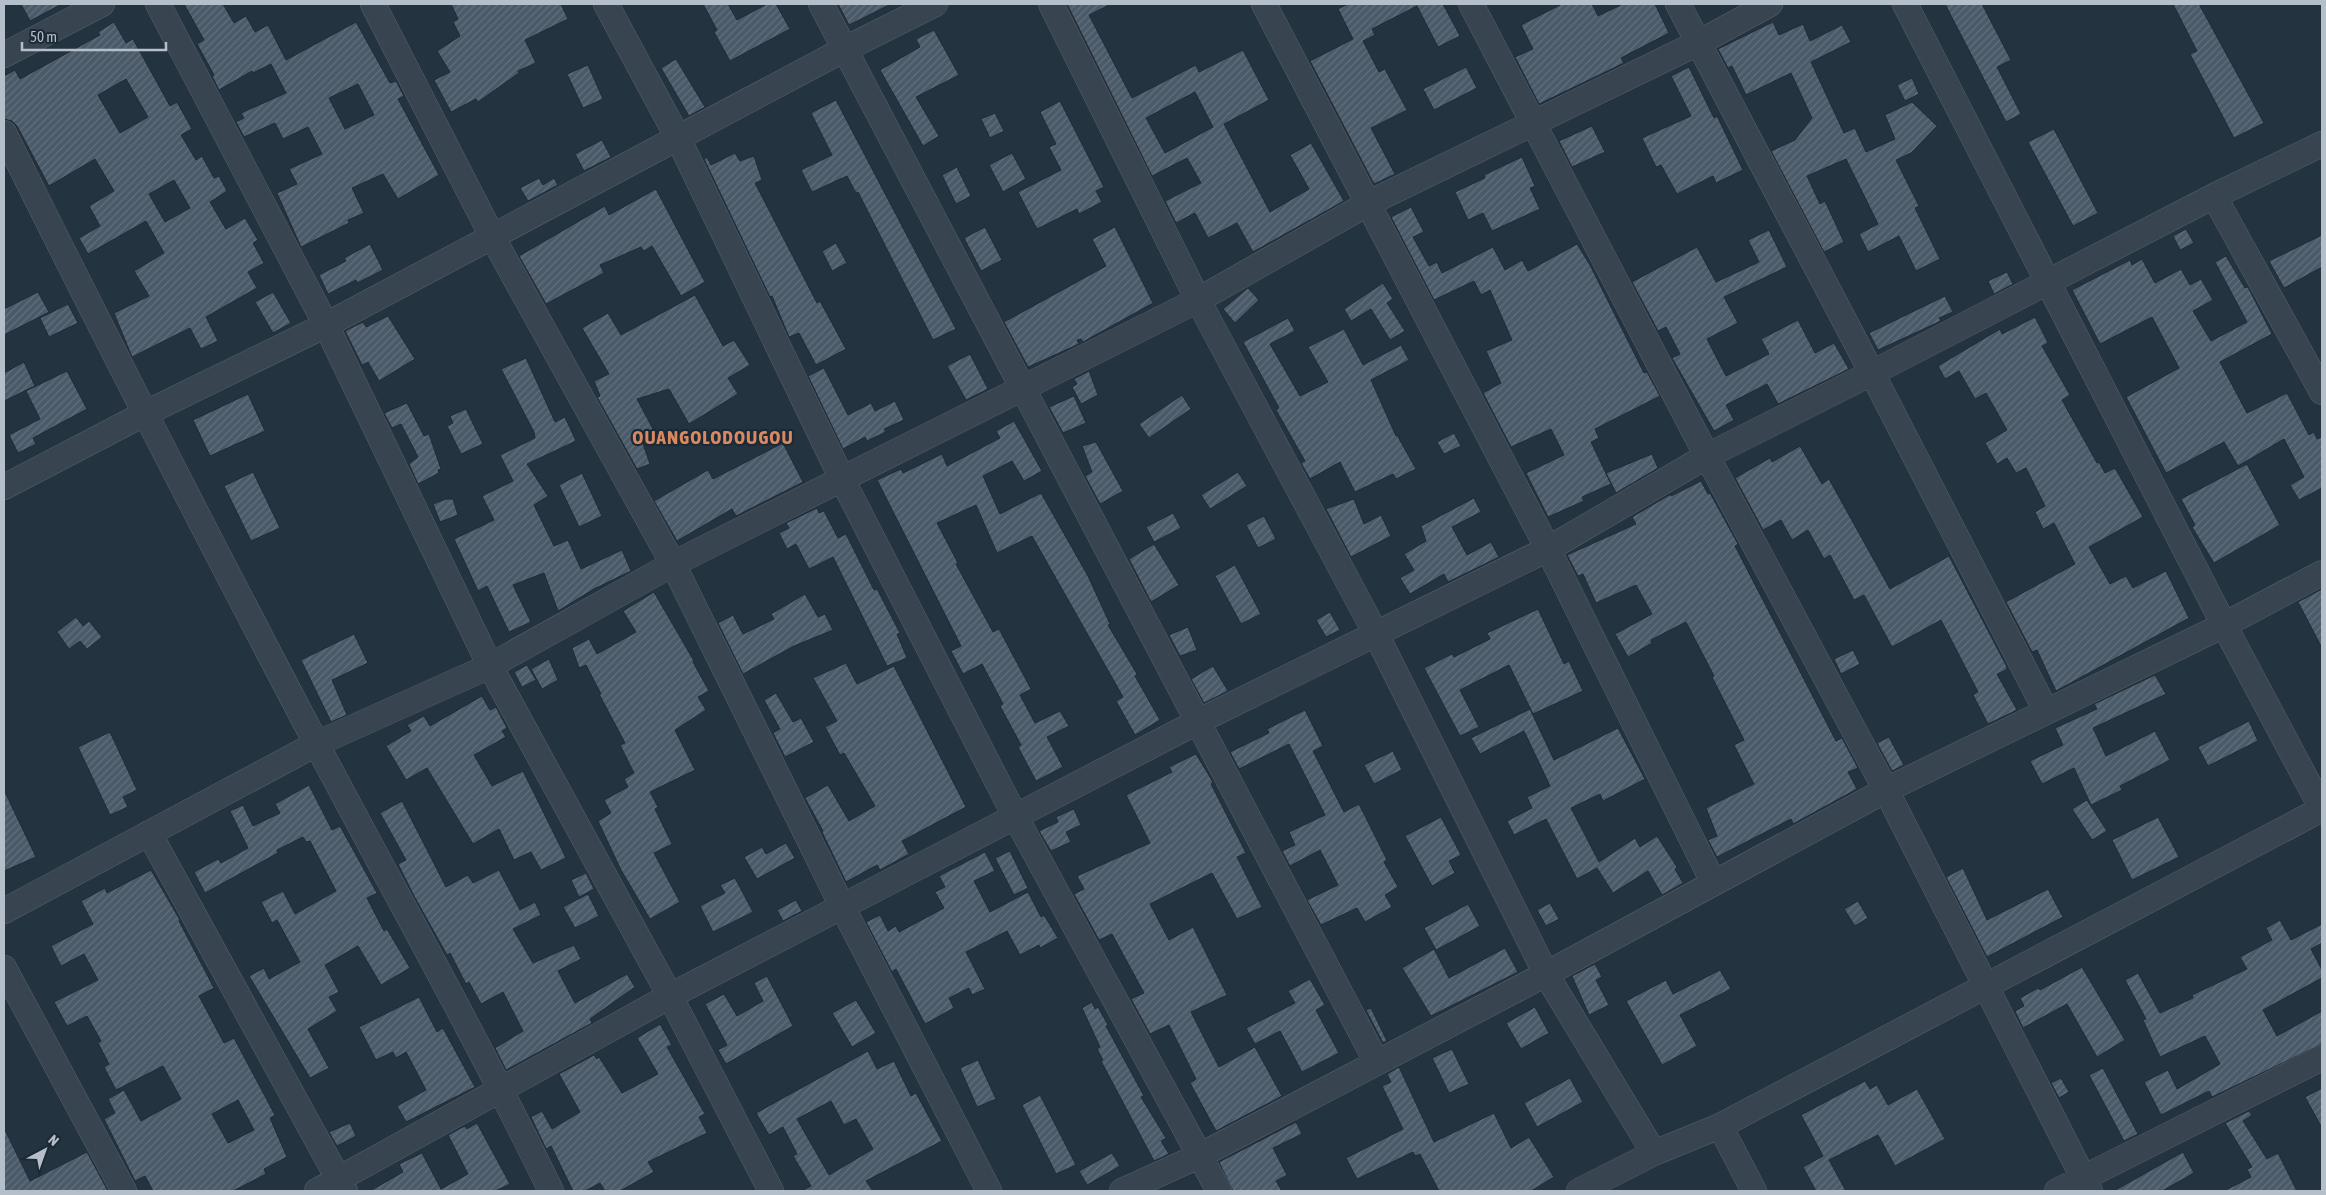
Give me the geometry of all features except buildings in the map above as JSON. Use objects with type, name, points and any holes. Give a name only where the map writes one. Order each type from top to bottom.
[{"type":"street","points":[[4,56],[102,4]]},
{"type":"street","points":[[158,4],[326,325],[490,666],[670,996],[771,1191]]},
{"type":"street","points":[[373,4],[492,238],[673,564],[842,906],[989,1191]]},
{"type":"street","points":[[606,4],[678,138],[842,479],[1015,816],[1219,1191]]},
{"type":"street","points":[[821,4],[1376,1061]]},
{"type":"street","points":[[4,487],[144,414],[326,325],[845,49],[935,4]]},
{"type":"street","points":[[1051,4],[1198,300],[1376,634],[1546,974],[1654,1153]]},
{"type":"street","points":[[1264,4],[1548,549],[1713,882]]},
{"type":"street","points":[[1472,4],[1531,122],[1886,790],[2087,1184]]},
{"type":"street","points":[[1678,4],[1872,373],[2046,712]]},
{"type":"street","points":[[4,911],[316,744],[490,666],[673,564],[1198,300],[1369,203],[1531,122],[1698,43],[1770,4]]},
{"type":"street","points":[[1579,1191],[1654,1153],[1720,1126],[1985,984],[2322,809],[2224,625],[1905,4]]},
{"type":"street","points":[[4,133],[144,414],[316,744],[502,1089],[551,1191]]},
{"type":"street","points":[[317,1191],[342,1186],[502,1089],[670,996],[842,906],[1199,721],[1548,549],[1707,456],[2214,196],[2322,144]]},
{"type":"street","points":[[2214,196],[2322,392]]},
{"type":"street","points":[[1122,1191],[1200,1155],[1376,1061],[1546,974],[1886,790],[2224,625],[2322,573]]},
{"type":"street","points":[[149,833],[342,1186]]},
{"type":"street","points":[[4,968],[124,1191]]},
{"type":"street","points":[[2057,1191],[2087,1184],[2322,1058]]},
{"type":"street","points":[[1720,1126],[1754,1191]]},
{"type":"district","name":"OUANGOLODOUGOU","points":[[713,437]]}]
